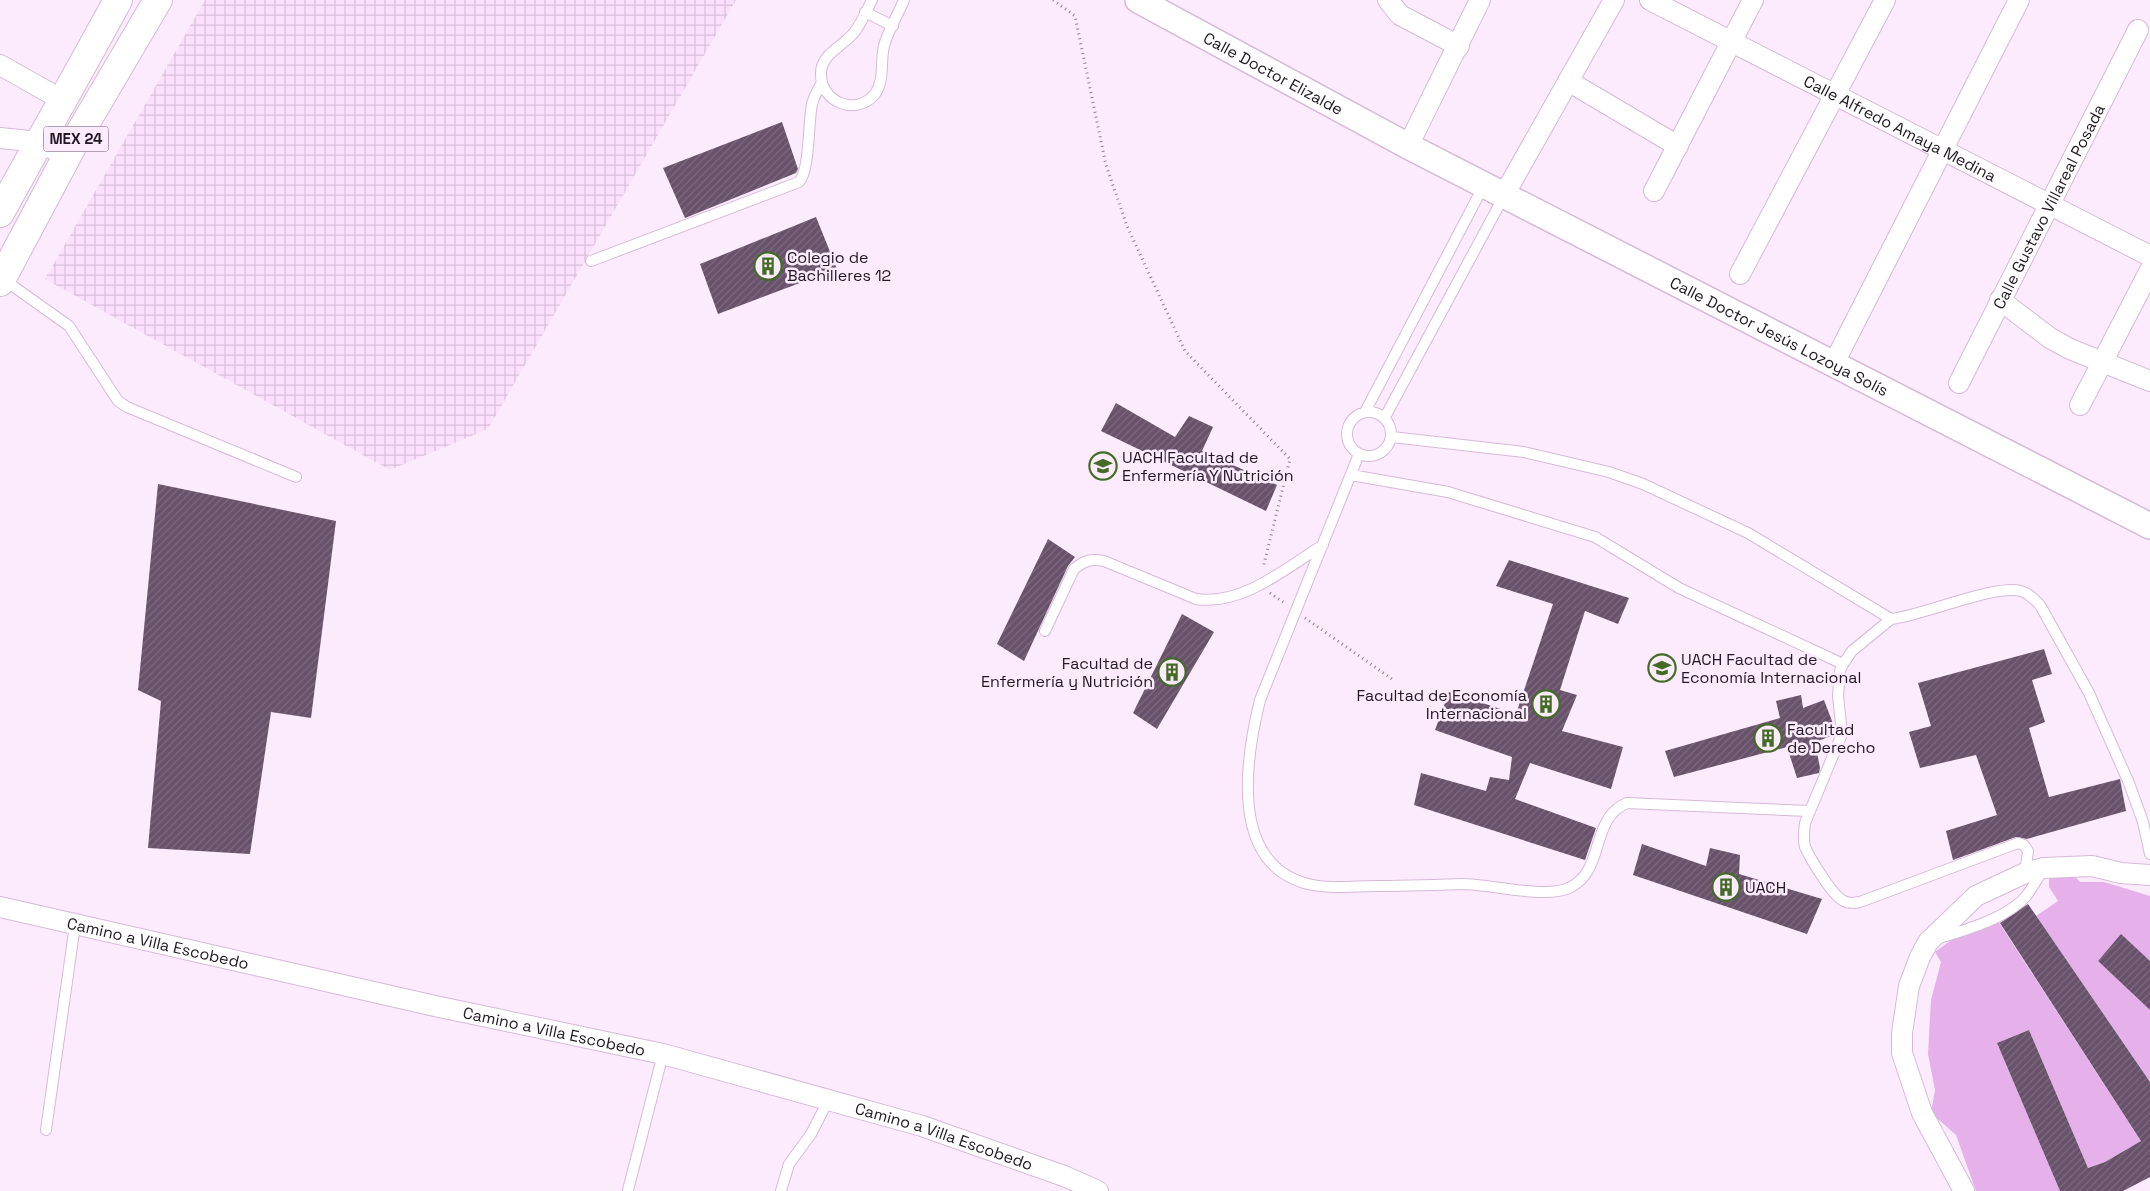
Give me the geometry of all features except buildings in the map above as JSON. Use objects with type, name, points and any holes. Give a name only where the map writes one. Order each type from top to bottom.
[{"type":"main road","name":"MEX 24","points":[[0,213],[64,101],[118,0]]},
{"type":"main road","name":"MEX 24","points":[[1,280],[67,156],[158,0]]},
{"type":"street","name":"Calle Doctor Elizalde","points":[[1138,0],[1408,146]]},
{"type":"street","points":[[1388,0],[1400,15],[1459,46]]},
{"type":"street","points":[[1408,146],[1459,46],[1480,0]]},
{"type":"street","points":[[1494,189],[1568,81],[1614,0]]},
{"type":"street","name":"Calle Alfredo Amaya Medina","points":[[1650,0],[2150,256]]},
{"type":"street","points":[[1654,191],[1753,0]]},
{"type":"street","points":[[1740,274],[1885,0]]},
{"type":"street","points":[[1834,363],[2019,0]]},
{"type":"street","name":"Calle Gustavo Villareal Posada","points":[[1959,383],[2138,30]]},
{"type":"street","points":[[0,65],[64,101]]},
{"type":"street","points":[[1568,81],[1678,146]]},
{"type":"street","points":[[0,138],[39,142],[67,156]]},
{"type":"street","name":"Calle Doctor Jesús Lozoya Solís","points":[[1408,146],[2150,526]]},
{"type":"street","points":[[2080,405],[2150,270]]},
{"type":"street","points":[[2000,300],[2050,338],[2102,363],[2150,381]]},
{"type":"street","points":[[1964,1191],[1922,1113],[1902,1054],[1902,1033],[1909,986],[1928,942],[1976,896],[2035,871],[2092,866],[2120,873],[2150,875]]},
{"type":"street","name":"Camino a Villa Escobedo","points":[[0,907],[426,1004],[663,1054],[922,1126],[1064,1176],[1098,1191]]},
{"type":"lane","points":[[872,0],[851,36],[826,58],[822,64],[822,82],[825,91],[834,101],[845,106],[868,100],[875,94],[880,84],[884,46],[904,0]]},
{"type":"lane","points":[[866,12],[893,26]]},
{"type":"lane","points":[[590,260],[799,182],[805,172],[812,106],[815,94],[822,82]]},
{"type":"lane","points":[[1365,412],[1494,189]]},
{"type":"lane","points":[[1385,417],[1494,189]]},
{"type":"lane","points":[[1,280],[68,326],[118,401],[128,408],[296,478]]},
{"type":"lane","points":[[1372,411],[1385,417],[1392,437],[1386,449],[1380,454],[1366,456],[1360,454],[1349,445],[1346,431],[1353,418],[1372,411]]},
{"type":"lane","points":[[1392,437],[1524,452],[1609,472],[1635,481],[1748,533],[1891,619]]},
{"type":"lane","points":[[1360,454],[1260,700],[1251,736],[1247,792],[1252,823],[1265,855],[1282,873],[1304,883],[1320,886],[1480,884],[1542,892],[1558,891],[1569,888],[1584,876],[1589,869],[1607,818],[1616,808],[1627,803],[1809,811]]},
{"type":"lane","points":[[1351,475],[1448,492],[1595,538],[1679,588],[1843,664]]},
{"type":"lane","points":[[1046,631],[1074,569],[1083,562],[1093,559],[1104,561],[1196,599],[1217,600],[1259,585],[1323,545]]},
{"type":"lane","points":[[1928,942],[1962,931],[2005,912],[2026,897],[2035,871],[2028,851],[2024,845],[2018,843],[1860,902],[1845,902],[1834,893],[1806,847],[1803,834],[1809,811],[1842,734],[1838,696],[1840,672],[1852,651],[1891,619],[1918,614],[2002,589],[2021,591],[2040,604],[2089,693],[2129,783],[2143,822],[2150,854]]},
{"type":"lane","points":[[46,1130],[75,925]]},
{"type":"lane","points":[[628,1190],[663,1054]]},
{"type":"lane","points":[[780,1191],[789,1164],[811,1134],[829,1099]]},
{"type":"path","points":[[1053,0],[1075,16],[1106,165],[1126,226],[1185,351],[1290,459],[1259,585],[1392,679]]},
{"type":"shaded area","points":[[205,0],[736,0],[488,429],[390,470],[45,279]]},
{"type":"shaded area","points":[[2069,869],[2080,882],[2104,882],[2150,896],[2150,961],[2121,935],[2098,961],[2150,1010],[2150,1082],[2036,916],[2058,901],[2049,887],[2049,877]]},
{"type":"shaded area","points":[[1998,921],[2141,1141],[2105,1162],[2088,1168],[2029,1030],[1997,1043],[2060,1191],[1976,1191],[1956,1135],[1931,1113],[1935,1090],[1928,1054],[1931,1000],[1941,962],[1935,952],[1957,936]]},
{"type":"place","name":"Colegio de Bachilleres 12","points":[[768,266]]},
{"type":"place","name":"UACH Facultad de Enfermería Y Nutrición","points":[[1103,466]]},
{"type":"place","name":"UACH Facultad de Economía Internacional","points":[[1662,668]]},
{"type":"place","name":"Facultad de Enfermería y Nutrición","points":[[1172,672]]},
{"type":"place","name":"Facultad de Economía Internacional","points":[[1546,704]]},
{"type":"place","name":"Facultad de Derecho","points":[[1768,738]]},
{"type":"place","name":"UACH","points":[[1726,887]]}]
